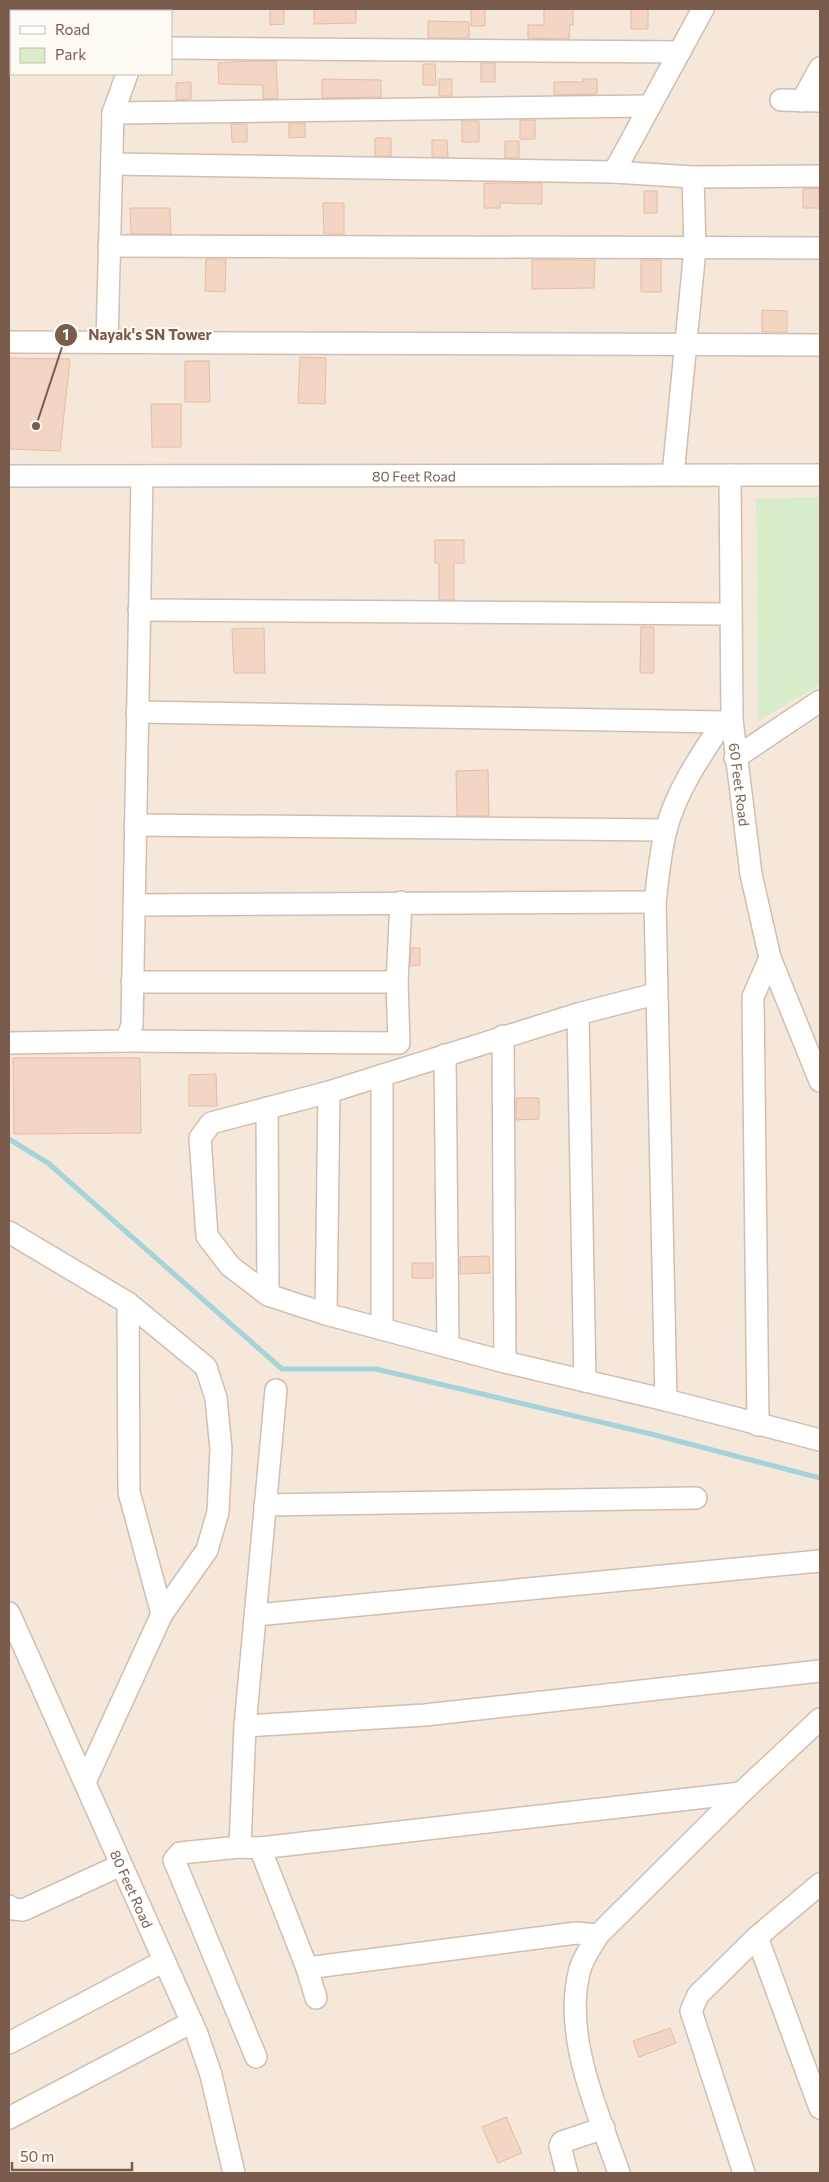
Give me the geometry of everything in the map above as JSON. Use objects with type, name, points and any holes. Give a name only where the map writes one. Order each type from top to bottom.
[{"type":"street","points":[[614,172],[703,9]]},
{"type":"street","points":[[172,48],[680,52]]},
{"type":"street","points":[[781,100],[811,101],[820,68]]},
{"type":"street","points":[[107,342],[113,113],[126,75]]},
{"type":"street","points":[[113,113],[650,106]]},
{"type":"street","points":[[112,164],[614,172],[693,177],[820,176]]},
{"type":"street","points":[[673,475],[695,249],[693,177]]},
{"type":"street","points":[[110,246],[820,248]]},
{"type":"street","points":[[9,342],[820,345]]},
{"type":"street","name":"60 Feet Road","points":[[730,475],[727,721],[736,758],[751,874],[770,958],[819,1076]]},
{"type":"street","name":"80 Feet Road","points":[[9,476],[820,475]]},
{"type":"street","points":[[126,1040],[132,1026],[142,477]]},
{"type":"street","points":[[140,610],[729,614]]},
{"type":"street","points":[[736,758],[820,702]]},
{"type":"street","points":[[137,712],[727,721]]},
{"type":"street","points":[[666,1400],[654,902],[666,830],[699,758],[727,721]]},
{"type":"street","points":[[135,825],[666,830]]},
{"type":"street","points":[[9,1042],[126,1040],[399,1043],[397,982],[401,902]]},
{"type":"street","points":[[134,905],[654,902]]},
{"type":"street","points":[[758,1425],[753,997],[770,958]]},
{"type":"street","points":[[132,982],[397,982]]},
{"type":"street","points":[[655,994],[503,1036],[329,1092],[211,1123],[200,1138],[207,1236],[230,1266],[268,1295],[326,1314],[505,1362],[666,1400],[820,1440]]},
{"type":"street","points":[[578,1014],[586,1381]]},
{"type":"street","points":[[503,1036],[505,1362]]},
{"type":"street","points":[[445,1055],[448,1347]]},
{"type":"street","points":[[382,1075],[382,1329]]},
{"type":"street","points":[[326,1314],[329,1092]]},
{"type":"street","points":[[267,1108],[268,1295]]},
{"type":"street","points":[[9,1232],[128,1303],[206,1366],[216,1398],[221,1449],[218,1512],[208,1550],[162,1614],[85,1782]]},
{"type":"street","points":[[128,1303],[130,1492],[162,1614]]},
{"type":"street","points":[[276,1390],[245,1726],[250,1847],[308,1968],[316,1998]]},
{"type":"street","points":[[265,1505],[696,1498]]},
{"type":"street","points":[[256,1615],[628,1581],[820,1561]]},
{"type":"street","name":"80 Feet Road","points":[[9,1614],[192,2022],[211,2075],[234,2173]]},
{"type":"street","points":[[245,1726],[425,1715],[820,1672]]},
{"type":"street","points":[[619,2173],[580,2058],[576,2002],[580,1968],[598,1936],[741,1793],[820,1719]]},
{"type":"street","points":[[256,2057],[174,1860],[180,1853],[741,1793]]},
{"type":"street","points":[[10,1909],[24,1910],[121,1865]]},
{"type":"street","points":[[744,2173],[690,2011],[698,1995],[757,1937],[819,1889]]},
{"type":"street","points":[[308,1968],[576,1933],[598,1936]]},
{"type":"street","points":[[757,1937],[820,2108]]},
{"type":"street","points":[[9,2043],[164,1961]]},
{"type":"street","points":[[9,2118],[192,2022]]},
{"type":"street","points":[[567,2173],[560,2146],[562,2142],[604,2128]]},
{"type":"shaded area","points":[[9,9],[820,9],[820,497],[756,498],[758,720],[820,685],[820,2173],[9,2173]]},
{"type":"green space","points":[[820,497],[820,685],[758,721],[756,498]]},
{"type":"building","points":[[270,9],[284,9],[284,24],[270,25]]},
{"type":"building","points":[[314,9],[356,9],[356,23],[314,24]]},
{"type":"building","points":[[471,9],[485,9],[485,26],[471,26]]},
{"type":"building","points":[[544,9],[573,9],[573,25],[570,25],[569,39],[528,38],[528,25],[544,25]]},
{"type":"building","points":[[631,9],[648,9],[648,29],[631,29]]},
{"type":"building","points":[[428,21],[469,22],[469,38],[428,38]]},
{"type":"building","points":[[276,61],[278,98],[263,99],[263,85],[219,84],[218,63]]},
{"type":"building","points":[[481,63],[495,63],[495,82],[481,82]]},
{"type":"building","points":[[423,64],[435,64],[436,85],[423,85]]},
{"type":"building","points":[[322,79],[381,80],[381,97],[322,98]]},
{"type":"building","points":[[439,79],[452,79],[452,96],[439,96]]},
{"type":"building","points":[[583,79],[597,79],[597,94],[554,95],[554,82],[583,82]]},
{"type":"building","points":[[191,82],[191,99],[176,100],[176,83]]},
{"type":"building","points":[[520,120],[535,120],[535,139],[520,139]]},
{"type":"building","points":[[462,121],[479,121],[479,142],[462,142]]},
{"type":"building","points":[[289,123],[305,123],[305,137],[289,138]]},
{"type":"building","points":[[231,124],[247,124],[247,142],[232,142]]},
{"type":"building","points":[[375,138],[391,138],[391,156],[375,156]]},
{"type":"building","points":[[432,140],[447,140],[448,157],[432,157]]},
{"type":"building","points":[[505,141],[519,141],[519,158],[505,158]]},
{"type":"building","points":[[484,183],[542,183],[542,204],[500,203],[500,208],[484,208]]},
{"type":"building","points":[[819,188],[819,208],[803,208],[803,189]]},
{"type":"building","points":[[644,191],[657,191],[657,213],[644,213]]},
{"type":"building","points":[[323,203],[344,203],[344,234],[324,234]]},
{"type":"building","points":[[130,208],[170,208],[171,234],[131,234]]},
{"type":"building","points":[[206,259],[226,259],[225,292],[205,291]]},
{"type":"building","points":[[532,260],[595,260],[594,288],[532,289]]},
{"type":"building","points":[[641,260],[661,260],[661,292],[641,292]]},
{"type":"building","points":[[762,310],[787,311],[787,332],[762,332]]},
{"type":"building","points":[[300,357],[326,358],[325,404],[298,403]]},
{"type":"building","points":[[9,358],[70,359],[60,451],[10,449]]},
{"type":"building","points":[[185,361],[209,361],[210,402],[185,402]]},
{"type":"building","points":[[151,404],[181,404],[181,447],[152,447]]},
{"type":"building","points":[[435,540],[464,540],[464,563],[454,563],[454,600],[439,600],[439,563],[435,563]]},
{"type":"building","points":[[641,627],[654,627],[654,673],[640,673]]},
{"type":"building","points":[[264,628],[265,673],[234,673],[232,629]]},
{"type":"building","points":[[488,770],[489,816],[457,816],[456,771]]},
{"type":"building","points":[[411,948],[420,948],[420,965],[410,966]]},
{"type":"building","points":[[13,1058],[140,1058],[141,1133],[14,1134]]},
{"type":"building","points":[[216,1074],[217,1106],[189,1106],[189,1075]]},
{"type":"building","points":[[516,1098],[539,1098],[539,1119],[516,1120]]},
{"type":"building","points":[[489,1256],[490,1273],[460,1274],[460,1257]]},
{"type":"building","points":[[412,1263],[433,1263],[433,1278],[412,1278]]},
{"type":"building","points":[[670,2028],[676,2043],[639,2057],[633,2041]]},
{"type":"building","points":[[506,2117],[522,2153],[498,2163],[482,2127]]},
{"type":"waterway","points":[[9,1139],[48,1163],[282,1369],[376,1369],[651,1434],[820,1478]]},
{"type":"place","name":"Nayak's SN Tower","points":[[36,426]]}]
